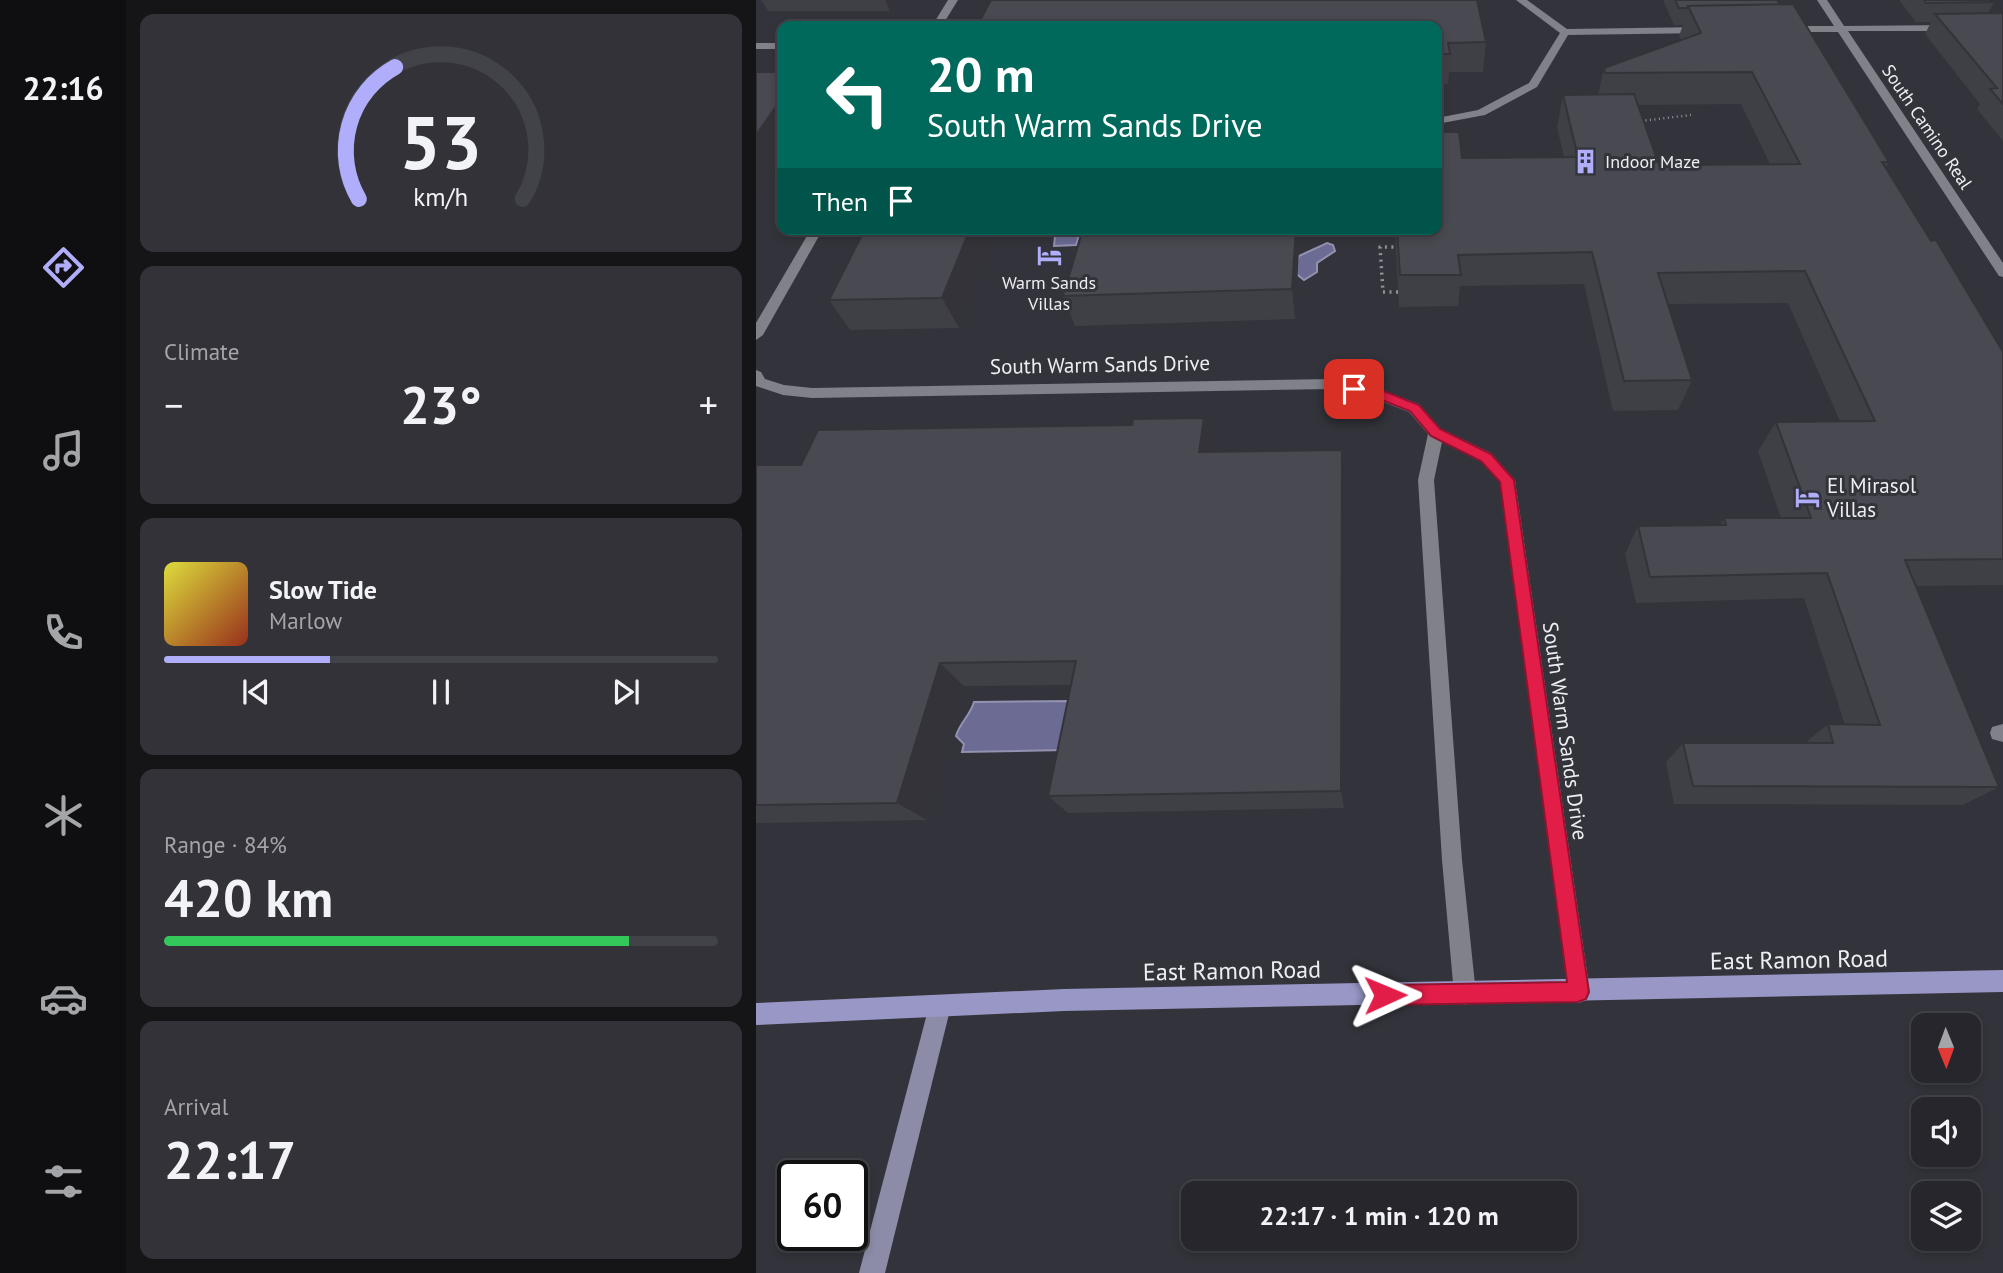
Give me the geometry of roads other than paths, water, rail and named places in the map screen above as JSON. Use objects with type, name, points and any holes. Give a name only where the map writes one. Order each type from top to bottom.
[{"type":"main road","name":"East Ramon Road","points":[[756,1014],[1078,1000],[1578,992],[2003,981]]},
{"type":"street","points":[[940,21],[953,0]]},
{"type":"street","points":[[1521,0],[1565,32],[1717,30]]},
{"type":"street","name":"South Camino Real","points":[[1822,0],[2003,273]]},
{"type":"street","points":[[1772,29],[1962,27]]},
{"type":"street","points":[[1442,120],[1481,113],[1533,85],[1565,32]]},
{"type":"street","points":[[756,46],[777,46]]},
{"type":"street","points":[[756,335],[814,235]]},
{"type":"street","name":"South Warm Sands Drive","points":[[757,380],[783,390],[812,393],[1331,384],[1376,393],[1415,408],[1436,433],[1486,457],[1507,480],[1578,992]]},
{"type":"street","points":[[1436,433],[1426,480],[1452,860],[1465,994]]},
{"type":"street","points":[[872,1273],[940,1006]]},
{"type":"water","points":[[1079,235],[1076,245],[1054,246],[1055,236],[1022,236]]},
{"type":"water","points":[[1327,243],[1333,245],[1335,251],[1317,263],[1317,272],[1304,280],[1294,272],[1299,256]]},
{"type":"water","points":[[1073,701],[1065,750],[962,752],[964,744],[956,736],[974,702]]},
{"type":"place","name":"Indoor Maze","points":[[1585,162]]},
{"type":"place","name":"Warm Sands Villas","points":[[1049,256]]},
{"type":"place","name":"El Mirasol Villas","points":[[1807,498]]}]
